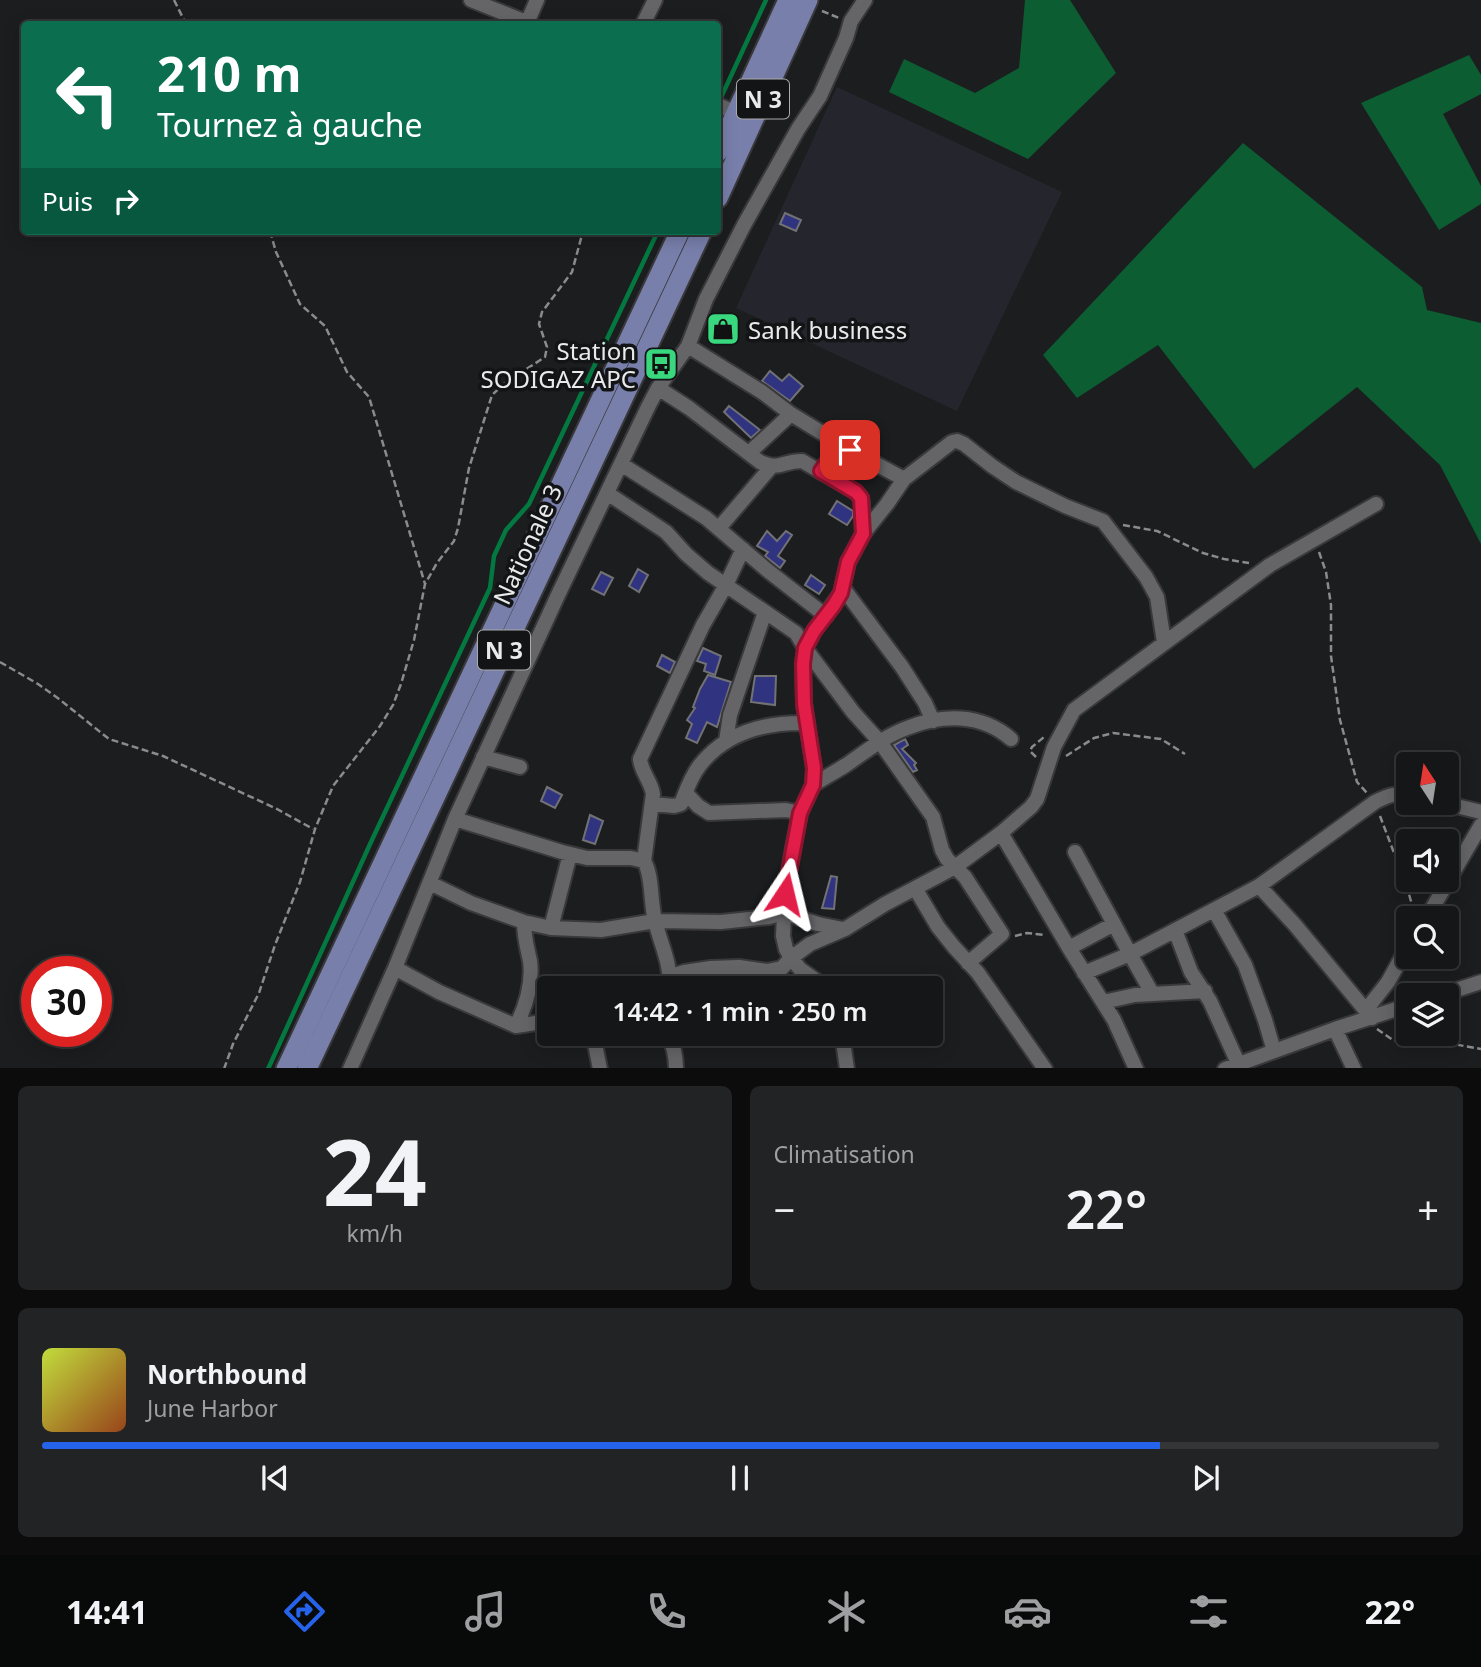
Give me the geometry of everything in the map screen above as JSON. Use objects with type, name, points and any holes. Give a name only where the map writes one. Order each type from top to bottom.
[{"type":"main road","name":"N 3","points":[[721,189],[788,0]]},
{"type":"main road","name":"N 3","points":[[721,148],[745,116],[808,0]]},
{"type":"main road","name":"Nationale 3","points":[[286,1068],[678,235]]},
{"type":"main road","name":"Nationale 3","points":[[307,1068],[700,235]]},
{"type":"street","points":[[471,0],[522,21]]},
{"type":"street","points":[[530,21],[537,0]]},
{"type":"street","points":[[644,21],[655,0]]},
{"type":"street","points":[[350,1068],[395,968],[455,819],[607,493],[658,388],[688,346],[706,299],[737,237],[798,129],[820,96],[851,22],[865,0]]},
{"type":"street","points":[[721,106],[745,116]]},
{"type":"street","points":[[688,346],[762,392],[791,414],[904,479]]},
{"type":"street","points":[[658,388],[771,467],[802,461],[856,492],[861,498],[863,534]]},
{"type":"street","points":[[749,453],[791,414]]},
{"type":"street","points":[[810,976],[791,958],[784,942],[785,894],[800,813],[813,785],[814,768],[807,723],[803,664],[805,648],[843,588],[848,562],[863,534],[904,479],[952,442],[957,441],[1016,482],[1103,521],[1146,577],[1157,597],[1164,642]]},
{"type":"street","points":[[821,471],[840,444]]},
{"type":"street","points":[[621,464],[706,518],[826,615]]},
{"type":"street","points":[[719,528],[771,467]]},
{"type":"street","points":[[607,493],[666,533],[686,554],[726,586],[796,632],[805,648],[853,712],[880,742],[933,817],[947,859],[965,877],[1002,934],[968,963]]},
{"type":"street","points":[[678,976],[684,972],[712,968],[739,967],[774,971],[782,968],[810,944],[845,929],[885,904],[956,867],[1001,833],[1037,799],[1054,747],[1074,710],[1270,565],[1376,504]]},
{"type":"street","points":[[669,976],[668,962],[655,921],[648,869],[644,861],[653,804],[652,788],[640,759],[703,625],[726,586],[743,549]]},
{"type":"street","points":[[843,588],[902,667],[933,721]]},
{"type":"street","points":[[726,741],[730,715],[765,612]]},
{"type":"street","points":[[813,785],[906,728],[933,721],[966,718],[994,727],[1010,739]]},
{"type":"street","points":[[653,804],[681,804],[699,766],[726,741],[745,731],[783,722],[807,723]]},
{"type":"street","points":[[483,757],[520,767]]},
{"type":"street","points":[[686,793],[709,814],[786,810],[800,813]]},
{"type":"street","points":[[1084,973],[1130,954],[1259,886],[1375,802],[1396,793]]},
{"type":"street","points":[[1460,807],[1481,812]]},
{"type":"street","points":[[455,819],[587,858],[631,858],[644,861]]},
{"type":"street","points":[[1434,906],[1481,825]]},
{"type":"street","points":[[1001,833],[1114,1020],[1136,1068]]},
{"type":"street","points":[[982,848],[1012,853]]},
{"type":"street","points":[[1075,852],[1152,993]]},
{"type":"street","points":[[551,928],[570,854]]},
{"type":"street","points":[[430,883],[471,903],[524,922],[551,928],[601,930],[655,921],[721,922],[784,913],[845,929]]},
{"type":"street","points":[[1259,886],[1295,925],[1367,1016]]},
{"type":"street","points":[[915,888],[938,927],[978,973],[1044,1068]]},
{"type":"street","points":[[1214,909],[1245,965],[1274,1051]]},
{"type":"street","points":[[516,1026],[524,1008],[530,981],[524,922]]},
{"type":"street","points":[[1069,948],[1114,924]]},
{"type":"street","points":[[1175,930],[1191,972],[1205,992],[1232,1066],[1367,1016],[1396,1008]]},
{"type":"street","points":[[395,968],[439,992],[516,1026],[537,1023]]},
{"type":"street","points":[[1367,1016],[1396,968]]},
{"type":"street","points":[[1181,992],[1191,972]]},
{"type":"street","points":[[1459,989],[1481,982]]},
{"type":"street","points":[[1103,1002],[1152,993],[1205,992]]},
{"type":"street","points":[[1335,1029],[1354,1068]]},
{"type":"street","points":[[595,1046],[600,1068]]},
{"type":"street","points":[[674,1046],[676,1068]]},
{"type":"street","points":[[844,1046],[847,1068]]},
{"type":"path","points":[[174,0],[184,21]]},
{"type":"path","points":[[271,235],[300,304],[325,326],[347,372],[369,397],[425,584]]},
{"type":"path","points":[[224,1068],[233,1044],[259,993],[300,882],[314,829],[333,786],[393,705],[414,640],[425,584],[454,541],[469,468],[492,395],[545,356],[547,347],[540,324],[542,312],[572,272],[582,235]]},
{"type":"path","points":[[1103,521],[1157,531],[1203,553],[1224,559],[1270,565]]},
{"type":"path","points":[[1315,540],[1326,572],[1331,605],[1331,656],[1340,720],[1357,782],[1375,802],[1412,906]]},
{"type":"path","points":[[0,662],[48,691],[109,738],[163,756],[314,829]]},
{"type":"path","points":[[1047,768],[1094,738],[1113,733],[1161,739],[1185,754]]},
{"type":"path","points":[[1002,934],[1046,935]]},
{"type":"path","points":[[1367,1016],[1394,1041],[1424,1046],[1454,1044],[1481,1049]]},
{"type":"shaded area","points":[[837,87],[1062,192],[957,411],[736,308]]},
{"type":"green space","points":[[1025,0],[1070,0],[1116,73],[1028,159],[889,92],[904,59],[975,93],[1019,68]]},
{"type":"green space","points":[[1469,55],[1481,75],[1481,94],[1443,114],[1481,186],[1481,204],[1439,230],[1361,103]]},
{"type":"green space","points":[[1243,143],[1422,287],[1427,310],[1481,323],[1481,544],[1440,465],[1357,387],[1254,469],[1158,345],[1077,398],[1043,355]]},
{"type":"building","points":[[785,213],[801,220],[796,231],[780,224]]},
{"type":"building","points":[[770,371],[782,381],[789,374],[803,386],[790,401],[762,381]]},
{"type":"building","points":[[729,406],[760,430],[751,438],[724,412]]},
{"type":"building","points":[[837,501],[853,511],[847,525],[829,514]]},
{"type":"building","points":[[767,531],[777,541],[786,531],[792,535],[778,556],[785,561],[780,568],[765,556],[768,552],[757,546]]},
{"type":"building","points":[[638,569],[648,575],[639,592],[629,586]]},
{"type":"building","points":[[601,572],[613,578],[604,595],[592,589]]},
{"type":"building","points":[[811,575],[825,585],[819,594],[805,585]]},
{"type":"building","points":[[703,648],[721,656],[715,675],[704,671],[706,664],[697,661]]},
{"type":"building","points":[[662,655],[675,662],[670,673],[657,666]]},
{"type":"building","points":[[708,675],[731,682],[717,727],[707,722],[697,743],[686,738],[692,724],[687,720],[695,708],[693,707],[700,689]]},
{"type":"building","points":[[755,676],[776,676],[775,705],[751,702]]},
{"type":"building","points":[[905,739],[908,745],[902,749],[916,763],[914,765],[917,770],[913,772],[894,745]]},
{"type":"building","points":[[547,787],[562,795],[555,808],[541,801]]},
{"type":"building","points":[[590,815],[603,821],[595,844],[583,840]]},
{"type":"building","points":[[831,876],[837,877],[834,909],[822,908]]},
{"type":"waterway","points":[[721,98],[766,0]]},
{"type":"waterway","points":[[268,1068],[490,588],[494,556],[506,530],[529,504],[656,235]]},
{"type":"place","name":"Sank business","points":[[723,329]]},
{"type":"place","name":"Station SODIGAZ APC","points":[[661,364]]},
{"type":"route","points":[[785,894],[800,813],[813,785],[811,740],[804,704],[805,648],[841,593],[848,562],[863,534],[861,498],[856,492],[821,471],[840,444],[850,450]]}]
